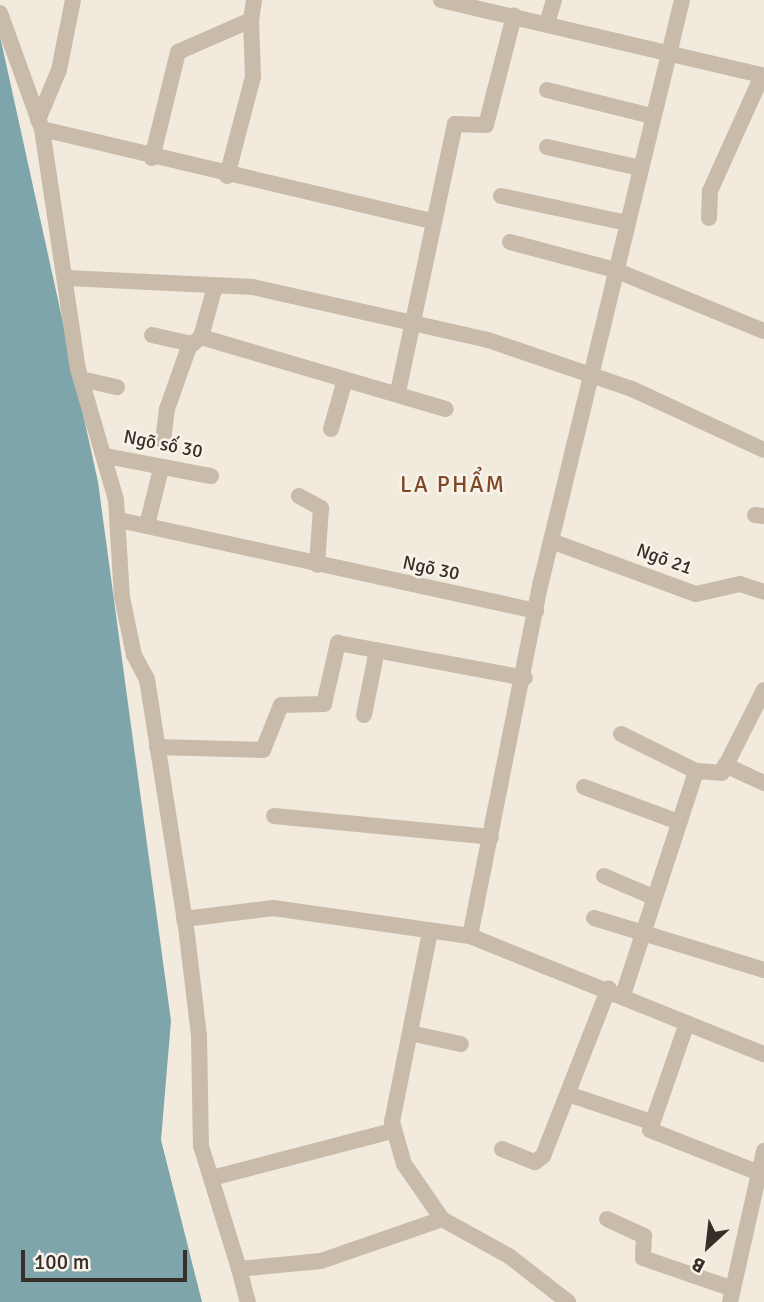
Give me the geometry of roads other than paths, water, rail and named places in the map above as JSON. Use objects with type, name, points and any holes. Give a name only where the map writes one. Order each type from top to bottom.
[{"type":"street","points":[[40,125],[59,70],[73,0]]},
{"type":"street","points":[[228,176],[253,77],[251,20],[254,0]]},
{"type":"street","points":[[441,0],[763,76],[710,191],[709,218]]},
{"type":"street","points":[[547,23],[554,0]]},
{"type":"street","points":[[470,936],[551,541],[652,116],[672,54],[682,0]]},
{"type":"street","points":[[0,13],[40,125],[56,242],[67,278],[81,379],[106,456],[119,520],[122,597],[134,655],[147,679],[184,919],[199,1035],[197,1121],[248,1302]]},
{"type":"street","points":[[398,392],[431,221],[455,124],[486,125],[514,16]]},
{"type":"street","points":[[152,158],[178,52],[251,20]]},
{"type":"street","points":[[547,90],[652,116]]},
{"type":"street","points":[[40,125],[152,158],[431,221]]},
{"type":"street","points":[[547,147],[640,167]]},
{"type":"street","points":[[501,196],[627,223]]},
{"type":"street","points":[[510,242],[615,270],[764,331]]},
{"type":"street","points":[[67,278],[253,287],[413,322],[591,375],[764,450]]},
{"type":"street","points":[[163,441],[167,409],[197,341],[215,286]]},
{"type":"street","points":[[152,335],[197,341],[398,392],[446,409]]},
{"type":"street","points":[[81,379],[117,387]]},
{"type":"street","points":[[331,429],[345,380]]},
{"type":"street","name":"Ngõ số 30","points":[[106,456],[161,470],[211,476]]},
{"type":"street","points":[[147,525],[161,470]]},
{"type":"street","points":[[299,496],[321,508],[317,565]]},
{"type":"street","name":"Ngõ 30","points":[[119,520],[536,611]]},
{"type":"street","name":"Ngõ 21","points":[[551,541],[696,594],[740,584],[764,592]]},
{"type":"street","points":[[157,747],[263,750],[281,705],[324,704],[337,644],[525,678]]},
{"type":"street","points":[[364,715],[377,650]]},
{"type":"street","points":[[621,734],[696,771],[718,775],[764,690]]},
{"type":"street","points":[[725,765],[764,783]]},
{"type":"street","points":[[502,1149],[539,1160],[644,933],[676,821],[696,771]]},
{"type":"street","points":[[584,787],[676,821]]},
{"type":"street","points":[[274,816],[491,837]]},
{"type":"street","points":[[604,876],[653,897]]},
{"type":"street","points":[[184,919],[273,908],[470,936],[616,992],[764,1054]]},
{"type":"street","points":[[594,918],[764,970]]},
{"type":"street","points":[[430,931],[392,1131],[404,1164],[442,1219],[509,1256],[568,1302]]},
{"type":"street","points":[[687,1023],[651,1122],[653,1132],[761,1174]]},
{"type":"street","points":[[410,1033],[461,1044]]},
{"type":"street","points":[[568,1094],[651,1122]]},
{"type":"street","points":[[212,1178],[392,1131]]},
{"type":"street","points":[[607,1219],[644,1236],[643,1258],[732,1295],[764,1151]]},
{"type":"street","points":[[239,1269],[321,1261],[442,1219]]},
{"type":"water","points":[[0,36],[98,482],[171,1021],[161,1140],[202,1302],[0,1302]]},
{"type":"district","name":"LA PHẨM","points":[[453,485]]}]
